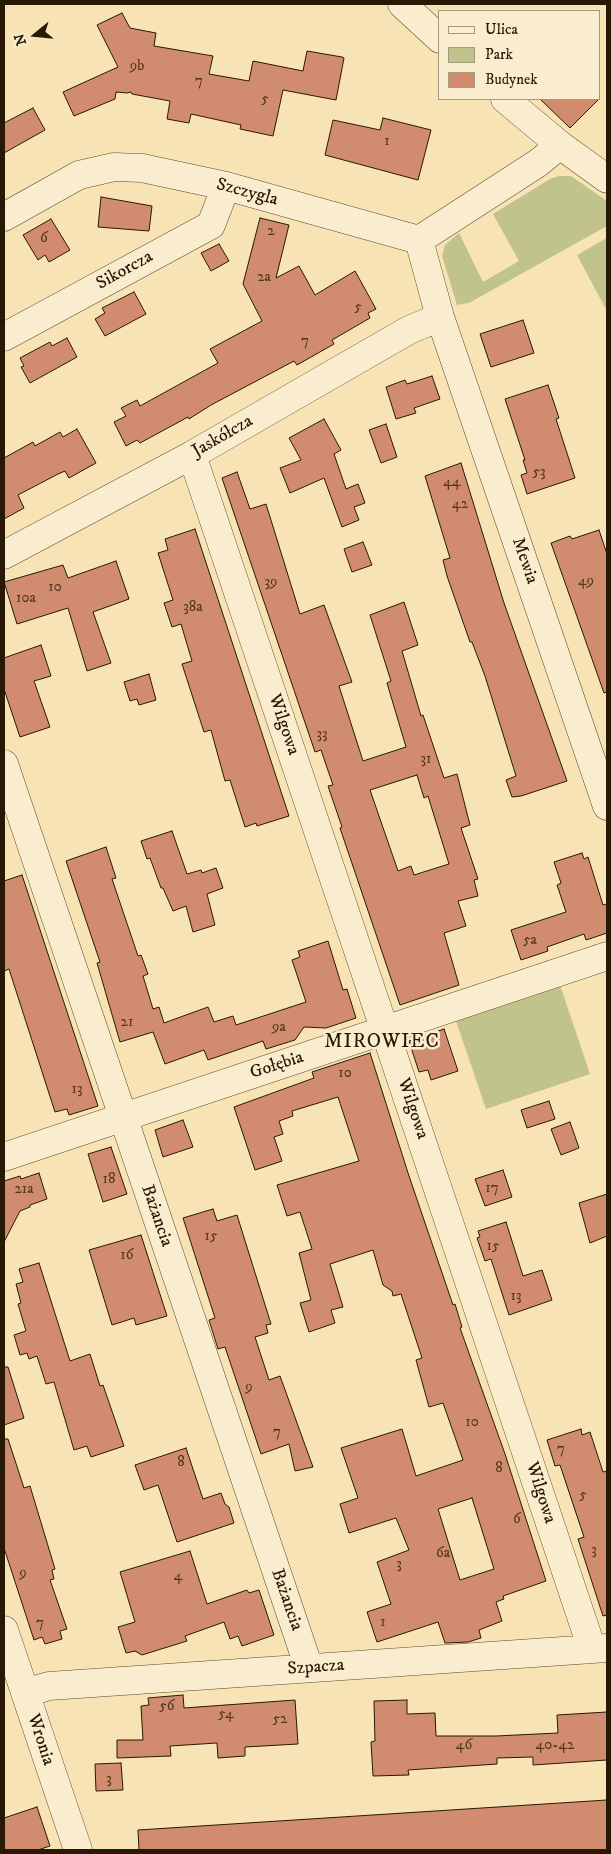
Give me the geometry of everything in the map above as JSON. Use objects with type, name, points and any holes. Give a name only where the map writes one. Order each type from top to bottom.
[{"type":"street","points":[[402,4],[438,37]]},
{"type":"street","points":[[506,100],[560,145],[607,178]]},
{"type":"street","points":[[440,317],[419,240],[538,163],[560,145]]},
{"type":"street","name":"Szczygla","points":[[4,217],[79,175],[114,167],[142,168],[226,186],[419,240]]},
{"type":"street","name":"Sikorcza","points":[[4,338],[211,225],[226,186]]},
{"type":"street","name":"Jaskółcza","points":[[4,555],[192,456],[409,330],[440,317]]},
{"type":"street","name":"Mewia","points":[[440,317],[607,806]]},
{"type":"street","name":"Wilgowa","points":[[192,456],[386,1029],[600,1648]]},
{"type":"street","name":"Bażancia","points":[[4,764],[309,1668]]},
{"type":"street","name":"Gołębia","points":[[4,1157],[607,956]]},
{"type":"street","name":"Wronia","points":[[4,1630],[78,1850]]},
{"type":"street","name":"Szpacza","points":[[25,1693],[50,1686],[600,1648]]},
{"type":"green space","points":[[559,176],[571,176],[607,201],[607,226],[469,303],[457,305],[442,256],[445,245],[459,233],[483,282],[519,261],[493,214],[550,179]]},
{"type":"green space","points":[[607,238],[607,311],[577,255]]},
{"type":"green space","points":[[559,982],[590,1074],[486,1109],[455,1018]]},
{"type":"building","points":[[122,13],[130,28],[156,33],[154,46],[213,56],[209,74],[249,81],[253,61],[303,71],[307,51],[342,57],[344,58],[336,100],[283,90],[273,136],[240,129],[241,125],[191,114],[189,123],[167,119],[170,101],[132,94],[131,92],[116,92],[115,99],[74,116],[63,92],[118,67],[97,25]]},
{"type":"building","points":[[541,100],[598,100],[570,128]]},
{"type":"building","points":[[33,108],[45,130],[4,153],[4,123]]},
{"type":"building","points":[[383,118],[431,130],[418,180],[325,155],[333,120],[380,130]]},
{"type":"building","points":[[101,197],[152,206],[149,231],[98,227]]},
{"type":"building","points":[[260,218],[289,225],[276,278],[299,266],[315,295],[355,271],[376,309],[368,313],[370,318],[332,340],[334,344],[297,365],[294,361],[211,405],[189,419],[188,417],[140,443],[137,440],[126,446],[114,422],[126,416],[121,408],[137,400],[140,406],[218,363],[210,349],[262,321],[243,284]]},
{"type":"building","points":[[51,219],[70,250],[49,262],[45,255],[38,260],[23,235]]},
{"type":"building","points":[[219,244],[229,261],[211,271],[201,253]]},
{"type":"building","points":[[134,292],[146,314],[105,336],[95,319],[105,313],[102,308]]},
{"type":"building","points":[[523,320],[534,353],[491,367],[480,334]]},
{"type":"building","points":[[67,338],[77,357],[30,383],[21,367],[24,366],[20,358],[50,342],[52,346]]},
{"type":"building","points":[[432,376],[440,399],[414,408],[416,413],[396,419],[386,387],[405,380],[407,384]]},
{"type":"building","points":[[548,385],[559,418],[556,419],[575,478],[527,494],[521,475],[527,473],[523,460],[525,460],[505,399]]},
{"type":"building","points":[[324,419],[341,450],[334,454],[346,489],[358,484],[365,503],[354,507],[359,520],[342,527],[324,478],[290,493],[280,468],[301,460],[289,438]]},
{"type":"building","points":[[386,424],[397,457],[381,463],[369,430]]},
{"type":"building","points":[[77,429],[96,463],[69,478],[65,471],[18,495],[24,508],[4,519],[4,458],[33,442],[35,446],[60,432],[63,437]]},
{"type":"building","points":[[461,463],[504,603],[567,781],[521,796],[512,797],[506,780],[516,776],[485,676],[472,642],[470,642],[447,576],[443,560],[450,558],[425,476]]},
{"type":"building","points":[[237,472],[250,509],[266,504],[300,614],[324,605],[352,682],[339,686],[363,761],[406,747],[387,683],[391,681],[370,615],[404,602],[418,645],[402,651],[421,716],[423,715],[444,778],[457,774],[470,825],[461,828],[478,879],[474,880],[478,896],[458,901],[466,926],[444,933],[459,985],[400,1005],[340,828],[342,827],[328,786],[333,785],[321,750],[315,752],[222,478]],"holes":[[[417,775],[424,798],[428,796],[449,864],[414,875],[411,866],[398,871],[370,790]]]},
{"type":"building","points":[[195,529],[289,816],[257,826],[256,823],[245,827],[230,780],[225,781],[211,730],[204,732],[182,664],[192,661],[181,624],[172,627],[164,603],[173,600],[158,553],[168,550],[165,539]]},
{"type":"building","points":[[599,530],[607,554],[607,692],[604,693],[551,543],[570,536],[572,539]]},
{"type":"building","points":[[363,542],[372,565],[352,572],[344,549]]},
{"type":"building","points":[[116,561],[129,599],[93,612],[111,663],[87,671],[68,608],[17,624],[4,582],[63,565],[68,578]]},
{"type":"building","points":[[41,645],[51,676],[34,681],[50,727],[20,737],[4,689],[4,658]]},
{"type":"building","points":[[149,674],[156,700],[139,705],[137,699],[130,701],[124,682]]},
{"type":"building","points":[[172,831],[187,874],[201,870],[202,873],[216,868],[223,888],[207,894],[215,925],[193,932],[186,906],[173,911],[163,888],[161,888],[150,858],[147,859],[141,841]]},
{"type":"building","points":[[106,847],[116,878],[112,879],[138,956],[141,955],[148,974],[143,976],[153,1009],[159,1007],[164,1023],[208,1007],[214,1022],[233,1016],[236,1025],[306,1002],[292,960],[300,957],[298,951],[328,941],[343,990],[347,989],[356,1018],[326,1028],[304,1027],[295,1040],[266,1049],[263,1041],[208,1060],[204,1050],[165,1064],[153,1032],[120,1042],[97,963],[100,962],[66,861]]},
{"type":"building","points":[[582,853],[584,859],[588,857],[603,905],[607,904],[607,933],[586,940],[584,934],[547,947],[548,951],[521,960],[511,930],[566,912],[557,885],[561,883],[554,862]]},
{"type":"building","points":[[22,875],[98,1106],[69,1115],[67,1109],[55,1112],[9,969],[4,971],[4,881]]},
{"type":"building","points":[[444,1029],[458,1071],[431,1080],[428,1070],[419,1072],[409,1041]]},
{"type":"building","points":[[370,1053],[409,1176],[453,1305],[455,1304],[462,1327],[460,1328],[505,1454],[546,1581],[503,1596],[504,1599],[496,1602],[502,1621],[479,1630],[481,1638],[468,1642],[445,1643],[438,1622],[377,1642],[367,1612],[391,1604],[377,1562],[409,1550],[396,1518],[349,1533],[340,1504],[358,1498],[341,1448],[402,1429],[416,1476],[463,1460],[443,1403],[429,1407],[416,1360],[422,1358],[401,1294],[393,1296],[392,1291],[383,1285],[373,1250],[330,1264],[343,1307],[331,1310],[335,1323],[309,1332],[300,1303],[311,1300],[299,1253],[312,1249],[300,1212],[287,1216],[277,1185],[359,1161],[338,1097],[292,1111],[293,1116],[279,1121],[283,1134],[274,1137],[282,1161],[255,1170],[234,1107],[314,1078],[312,1072]],"holes":[[[472,1498],[494,1569],[460,1580],[438,1509]]]},
{"type":"building","points":[[549,1101],[555,1119],[527,1128],[521,1110]]},
{"type":"building","points":[[183,1120],[193,1147],[163,1157],[155,1130]]},
{"type":"building","points":[[570,1122],[579,1148],[561,1155],[551,1129]]},
{"type":"building","points":[[111,1147],[127,1194],[103,1202],[88,1154]]},
{"type":"building","points":[[503,1170],[512,1197],[485,1206],[475,1179]]},
{"type":"building","points":[[39,1173],[47,1199],[20,1211],[4,1242],[4,1181],[20,1176],[21,1179]]},
{"type":"building","points":[[607,1194],[607,1236],[590,1243],[579,1203]]},
{"type":"building","points":[[213,1209],[217,1221],[237,1215],[271,1324],[266,1325],[268,1333],[255,1337],[269,1380],[280,1376],[313,1467],[295,1471],[289,1444],[261,1454],[225,1347],[218,1349],[209,1320],[215,1318],[183,1218]]},
{"type":"building","points":[[506,1222],[523,1276],[542,1270],[552,1300],[509,1315],[491,1259],[485,1261],[477,1238],[480,1237],[478,1231]]},
{"type":"building","points":[[141,1235],[167,1316],[136,1325],[134,1318],[112,1325],[89,1250]]},
{"type":"building","points":[[39,1263],[70,1361],[90,1354],[100,1386],[103,1385],[124,1446],[91,1457],[87,1446],[74,1450],[54,1382],[46,1384],[37,1356],[29,1359],[27,1353],[20,1355],[14,1335],[26,1331],[18,1304],[21,1303],[16,1284],[23,1282],[19,1269]]},
{"type":"building","points":[[4,1367],[8,1367],[24,1418],[4,1425]]},
{"type":"building","points":[[581,1429],[582,1435],[590,1432],[603,1472],[607,1471],[607,1615],[603,1616],[578,1539],[584,1537],[560,1465],[555,1466],[547,1440]]},
{"type":"building","points":[[4,1439],[8,1439],[24,1488],[30,1486],[55,1569],[52,1570],[54,1579],[50,1580],[67,1629],[60,1631],[62,1639],[45,1644],[42,1637],[34,1640],[4,1548]]},
{"type":"building","points":[[186,1448],[203,1499],[221,1493],[225,1504],[229,1507],[234,1523],[177,1542],[158,1485],[144,1490],[135,1465]]},
{"type":"building","points":[[190,1551],[207,1604],[247,1590],[249,1593],[259,1590],[274,1635],[242,1646],[238,1636],[230,1639],[224,1622],[185,1636],[187,1641],[142,1655],[135,1651],[126,1653],[118,1627],[135,1622],[120,1572]]},
{"type":"building","points":[[183,1695],[184,1708],[295,1700],[298,1744],[245,1747],[245,1756],[218,1758],[217,1743],[170,1746],[171,1756],[117,1758],[117,1740],[143,1740],[141,1706],[149,1705],[148,1698]]},
{"type":"building","points":[[407,1700],[407,1714],[435,1713],[436,1736],[558,1733],[557,1715],[607,1712],[607,1760],[533,1765],[533,1757],[497,1758],[497,1764],[408,1770],[409,1775],[373,1776],[371,1742],[375,1741],[374,1701]]},
{"type":"building","points":[[121,1763],[123,1790],[96,1791],[95,1764]]},
{"type":"building","points":[[607,1800],[607,1850],[139,1850],[138,1830]]},
{"type":"building","points":[[37,1807],[50,1846],[38,1850],[4,1850],[4,1818]]},
{"type":"district","name":"MIROWIEC","points":[[382,1043]]}]
